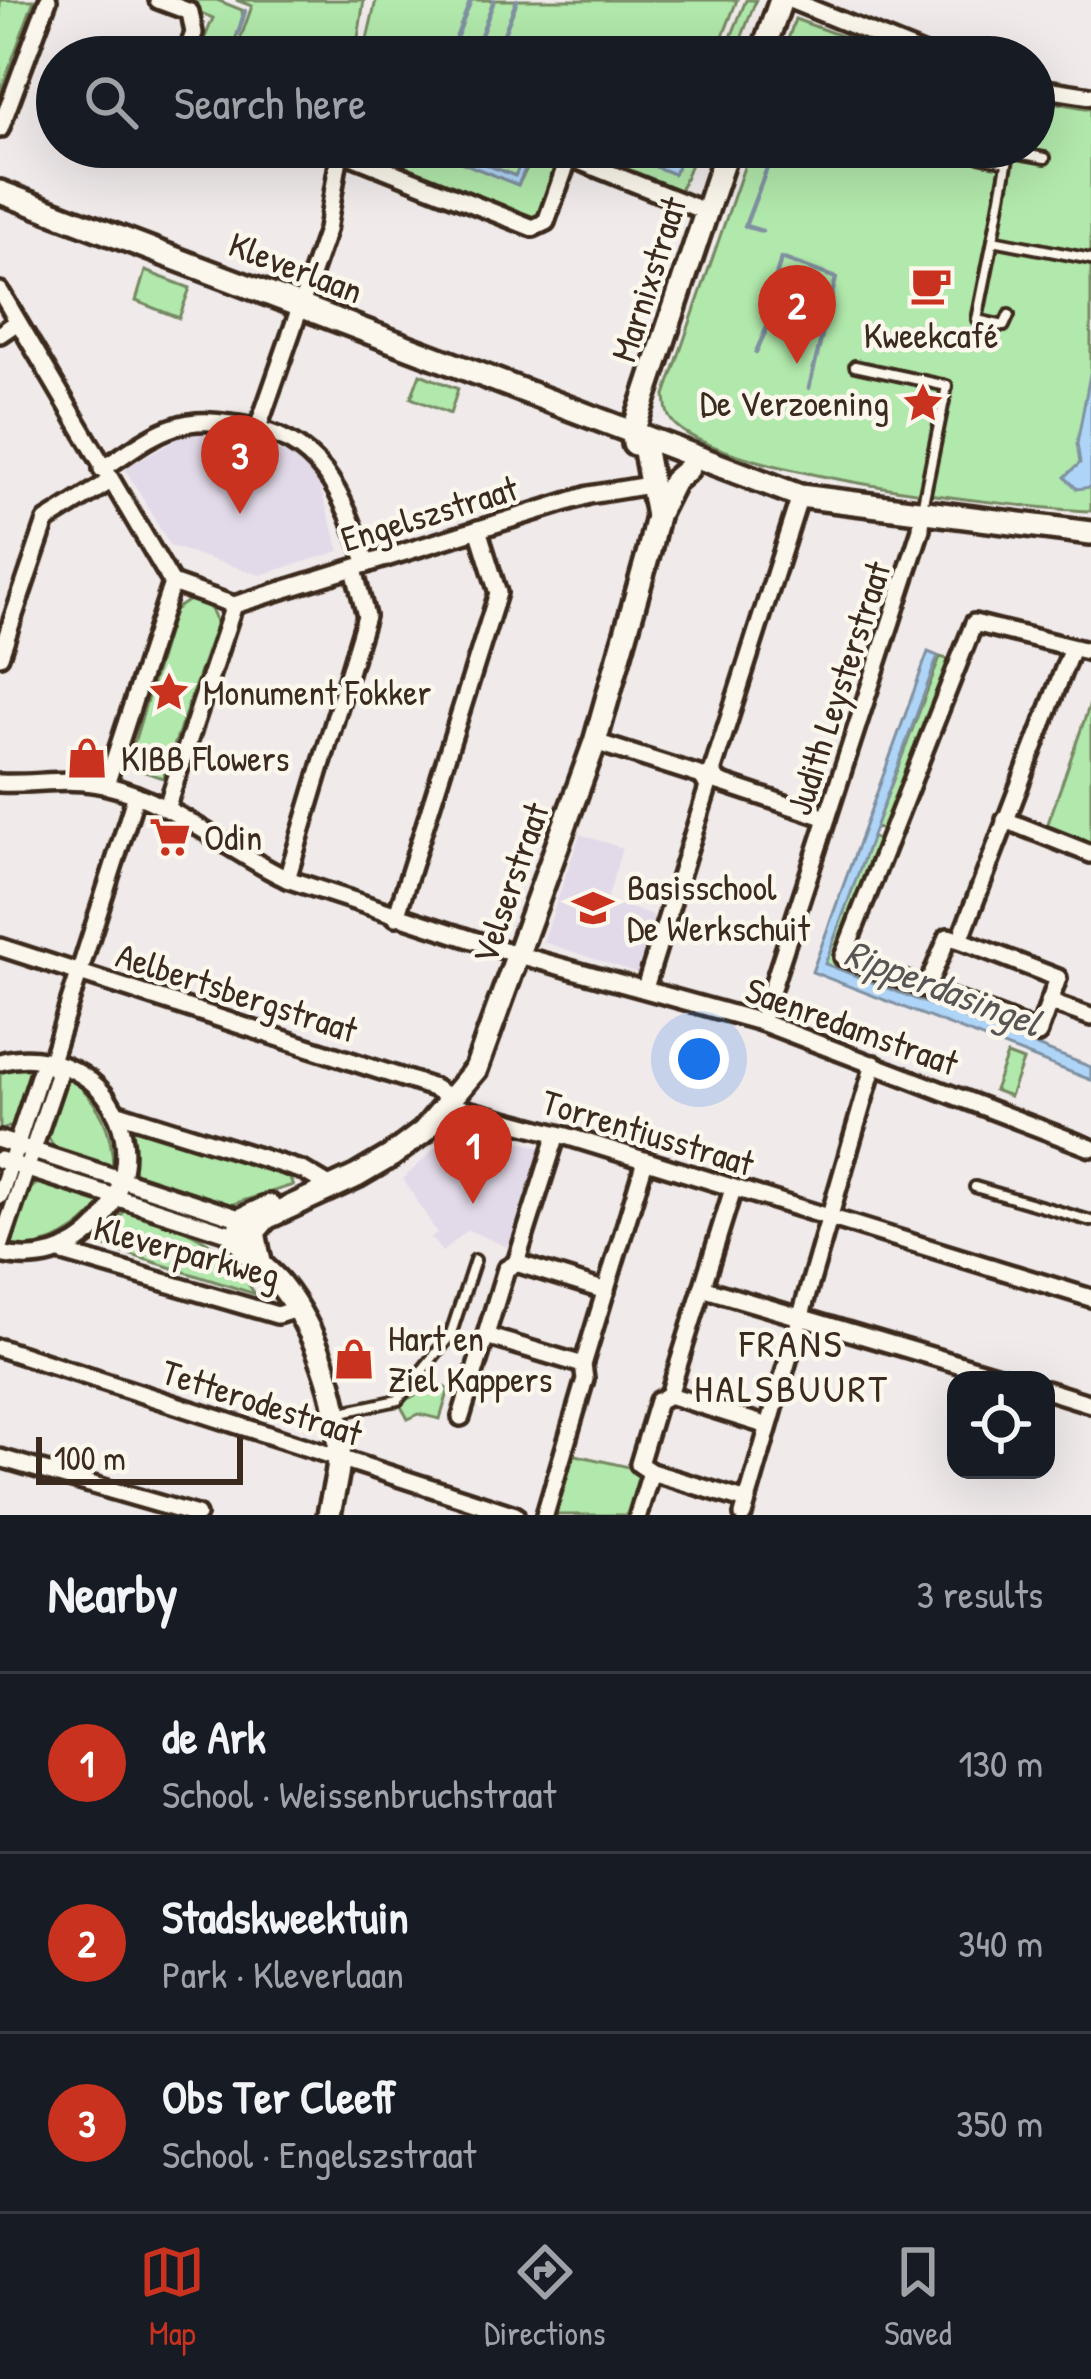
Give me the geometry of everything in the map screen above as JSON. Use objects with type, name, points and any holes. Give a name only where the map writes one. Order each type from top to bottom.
[{"type":"street","points":[[0,129],[48,0]]},
{"type":"street","points":[[158,0],[190,12],[193,36]]},
{"type":"street","points":[[770,36],[785,0],[877,36]]},
{"type":"street","points":[[1055,90],[1091,96]]},
{"type":"street","points":[[258,428],[327,230],[332,168]]},
{"type":"street","points":[[382,168],[533,228],[546,222],[565,168]]},
{"type":"street","points":[[596,168],[704,211]]},
{"type":"street","name":"Marnixstraat","points":[[638,443],[720,168]]},
{"type":"street","name":"Kleverlaan","points":[[0,192],[301,304],[566,410],[688,469],[755,495],[922,509],[1091,533]]},
{"type":"street","points":[[0,291],[172,583],[234,604],[166,806]]},
{"type":"street","points":[[0,334],[16,323]]},
{"type":"street","points":[[0,656],[46,521],[170,428],[212,421],[258,428],[302,448],[340,491],[360,566],[366,616],[287,879]]},
{"type":"street","name":"Kleverlaan","points":[[638,443],[800,496]]},
{"type":"street","name":"Velserstraat","points":[[638,443],[643,486],[655,524]]},
{"type":"street","name":"Velserstraat","points":[[331,1187],[391,1156],[423,1132],[476,1069],[595,742],[655,524],[638,443]]},
{"type":"street","points":[[655,524],[674,481],[688,469]]},
{"type":"street","name":"Engelszstraat","points":[[234,604],[589,495],[643,486]]},
{"type":"street","points":[[645,988],[800,496]]},
{"type":"street","name":"Judith Leysterstraat","points":[[761,1022],[921,529],[922,509]]},
{"type":"street","points":[[396,917],[498,593],[478,529]]},
{"type":"street","points":[[106,785],[172,583]]},
{"type":"street","points":[[926,989],[948,937],[1058,978],[1038,1033],[843,957],[974,623],[1091,652]]},
{"type":"street","points":[[959,940],[1072,648]]},
{"type":"street","points":[[595,742],[826,818]]},
{"type":"street","name":"Saenredamstraat","points":[[0,783],[106,785],[136,795],[166,806],[287,879],[519,955],[761,1022],[1091,1148]]},
{"type":"street","points":[[0,1195],[8,1143],[41,1070],[51,1061],[136,795]]},
{"type":"street","points":[[1005,820],[1091,854]]},
{"type":"street","name":"Aelbertsbergstraat","points":[[0,947],[434,1088],[451,1102]]},
{"type":"street","points":[[1049,1002],[1091,1017]]},
{"type":"street","points":[[0,1250],[58,1075],[51,1061]]},
{"type":"street","points":[[0,1062],[51,1061],[88,1080],[115,1112],[304,1171],[331,1187]]},
{"type":"street","points":[[645,1468],[744,1508],[874,1064]]},
{"type":"street","name":"Torrentiusstraat","points":[[451,1102],[1091,1298]]},
{"type":"street","name":"Kleverparkweg","points":[[0,1250],[38,1257],[60,1252],[99,1226],[122,1179],[123,1135],[115,1112]]},
{"type":"street","points":[[461,1417],[506,1269],[516,1262],[557,1134]]},
{"type":"street","name":"Kleverparkweg","points":[[8,1143],[122,1179],[239,1227]]},
{"type":"street","points":[[544,1515],[585,1379],[583,1365],[645,1161]]},
{"type":"street","name":"Kleverparkweg","points":[[5,1162],[116,1198],[239,1227]]},
{"type":"street","name":"Kleverparkweg","points":[[329,1515],[339,1459],[334,1413],[316,1350],[296,1309],[260,1262],[241,1247],[239,1227],[255,1210],[331,1187]]},
{"type":"street","name":"Kleverparkweg","points":[[260,1262],[254,1243],[256,1226],[331,1187]]},
{"type":"street","points":[[638,1515],[658,1401],[669,1395],[733,1189]]},
{"type":"street","name":"Kleverparkweg","points":[[60,1252],[277,1315],[296,1309]]},
{"type":"street","points":[[516,1262],[605,1292]]},
{"type":"street","points":[[702,1288],[982,1371]]},
{"type":"street","points":[[486,1336],[583,1365]]},
{"type":"street","name":"Tetterodestraat","points":[[0,1348],[508,1514]]},
{"type":"street","points":[[1055,1393],[1091,1404]]},
{"type":"street","points":[[669,1395],[767,1426]]},
{"type":"street","points":[[0,1458],[197,1515]]},
{"type":"lane","points":[[1007,168],[977,320],[1004,326],[1009,315]]},
{"type":"lane","points":[[993,240],[1091,260]]},
{"type":"lane","points":[[855,366],[947,386],[922,509]]},
{"type":"lane","points":[[976,1186],[1091,1221]]},
{"type":"lane","points":[[334,1413],[398,1400],[450,1336],[476,1260]]},
{"type":"shaded area","points":[[213,431],[293,456],[318,481],[340,551],[260,575],[170,546],[125,468],[187,433]]},
{"type":"shaded area","name":"Basisschool De Werkschuit","points":[[580,834],[622,848],[607,900],[655,916],[638,973],[543,942]]},
{"type":"shaded area","points":[[467,1118],[480,1130],[546,1149],[512,1249],[468,1230],[442,1252],[431,1238],[437,1233],[403,1179]]},
{"type":"green space","points":[[0,0],[34,0],[0,93]]},
{"type":"green space","points":[[170,0],[217,0],[242,10],[237,36],[206,36],[213,18]]},
{"type":"green space","points":[[236,0],[364,0],[358,36],[241,36],[252,6]]},
{"type":"green space","points":[[376,0],[737,0],[723,36],[368,36]]},
{"type":"green space","points":[[746,0],[756,0],[742,36],[731,36]]},
{"type":"green space","points":[[795,19],[841,36],[789,36]]},
{"type":"green space","points":[[1055,103],[1091,109],[1091,511],[869,485],[744,457],[699,440],[672,421],[665,395],[744,168],[1055,168]]},
{"type":"green space","points":[[401,168],[476,168],[518,185],[527,168],[561,168],[540,214],[531,220]]},
{"type":"green space","points":[[495,168],[519,168],[515,176]]},
{"type":"green space","points":[[623,168],[659,168],[674,174],[677,168],[689,168],[679,193]]},
{"type":"green space","points":[[145,271],[190,288],[179,318],[136,301]]},
{"type":"green space","points":[[420,374],[458,389],[450,414],[411,398]]},
{"type":"green space","points":[[189,600],[208,607],[216,625],[163,778],[127,766],[174,610]]},
{"type":"green space","points":[[940,657],[951,660],[884,831],[875,827]]},
{"type":"green space","points":[[1091,701],[1091,847],[1046,829]]},
{"type":"green space","points":[[871,837],[880,841],[836,959],[1012,1027],[1008,1035],[825,964]]},
{"type":"green space","points":[[1007,1055],[1023,1061],[1010,1096],[994,1090]]},
{"type":"green space","points":[[34,1065],[15,1124],[0,1131],[0,1070]]},
{"type":"green space","points":[[67,1074],[102,1116],[113,1170],[56,1150],[47,1135]]},
{"type":"green space","points":[[129,1127],[289,1177],[293,1185],[230,1205],[141,1178],[134,1171]]},
{"type":"green space","points":[[48,1183],[104,1202],[63,1237],[11,1248],[28,1191]]},
{"type":"green space","points":[[125,1210],[199,1238],[228,1260],[255,1294],[93,1243],[113,1228]]},
{"type":"green space","points":[[422,1378],[449,1389],[440,1419],[419,1414],[408,1419],[399,1403],[416,1395]]},
{"type":"green space","points":[[563,1452],[651,1472],[638,1515],[545,1515]]},
{"type":"water","points":[[476,168],[495,168],[515,176],[519,168],[525,168],[518,185]]},
{"type":"water","points":[[1091,369],[1091,487],[1077,489],[1065,477],[1080,463],[1077,444]]},
{"type":"water","points":[[928,652],[938,656],[825,964],[1091,1067],[1091,1080],[812,972]]},
{"type":"waterway","points":[[457,36],[471,0]]},
{"type":"waterway","points":[[481,36],[494,0]]},
{"type":"waterway","points":[[503,36],[517,0]]},
{"type":"waterway","points":[[238,34],[245,11]]},
{"type":"waterway","points":[[762,231],[745,226],[767,168]]},
{"type":"waterway","points":[[770,299],[781,258],[836,278],[809,388]]},
{"type":"waterway","points":[[756,352],[769,323]]},
{"type":"place","name":"Kweekcafé","points":[[931,285]]},
{"type":"place","name":"Stadskweektuin","points":[[797,364]]},
{"type":"place","name":"De Verzoening","points":[[923,403]]},
{"type":"place","name":"Obs Ter Cleeff","points":[[240,514]]},
{"type":"place","name":"Monument Fokker","points":[[169,692]]},
{"type":"place","name":"KIBB Flowers","points":[[87,758]]},
{"type":"place","name":"Odin","points":[[170,837]]},
{"type":"place","name":"Basisschool De Werkschuit","points":[[593,908]]},
{"type":"place","name":"de Ark","points":[[473,1204]]},
{"type":"place","name":"Hart en Ziel Kappers","points":[[354,1359]]},
{"type":"district","name":"FRANS HALSBUURT","points":[[792,1366]]},
{"type":"water label","name":"Ripperdasingel","points":[[943,987]]}]
